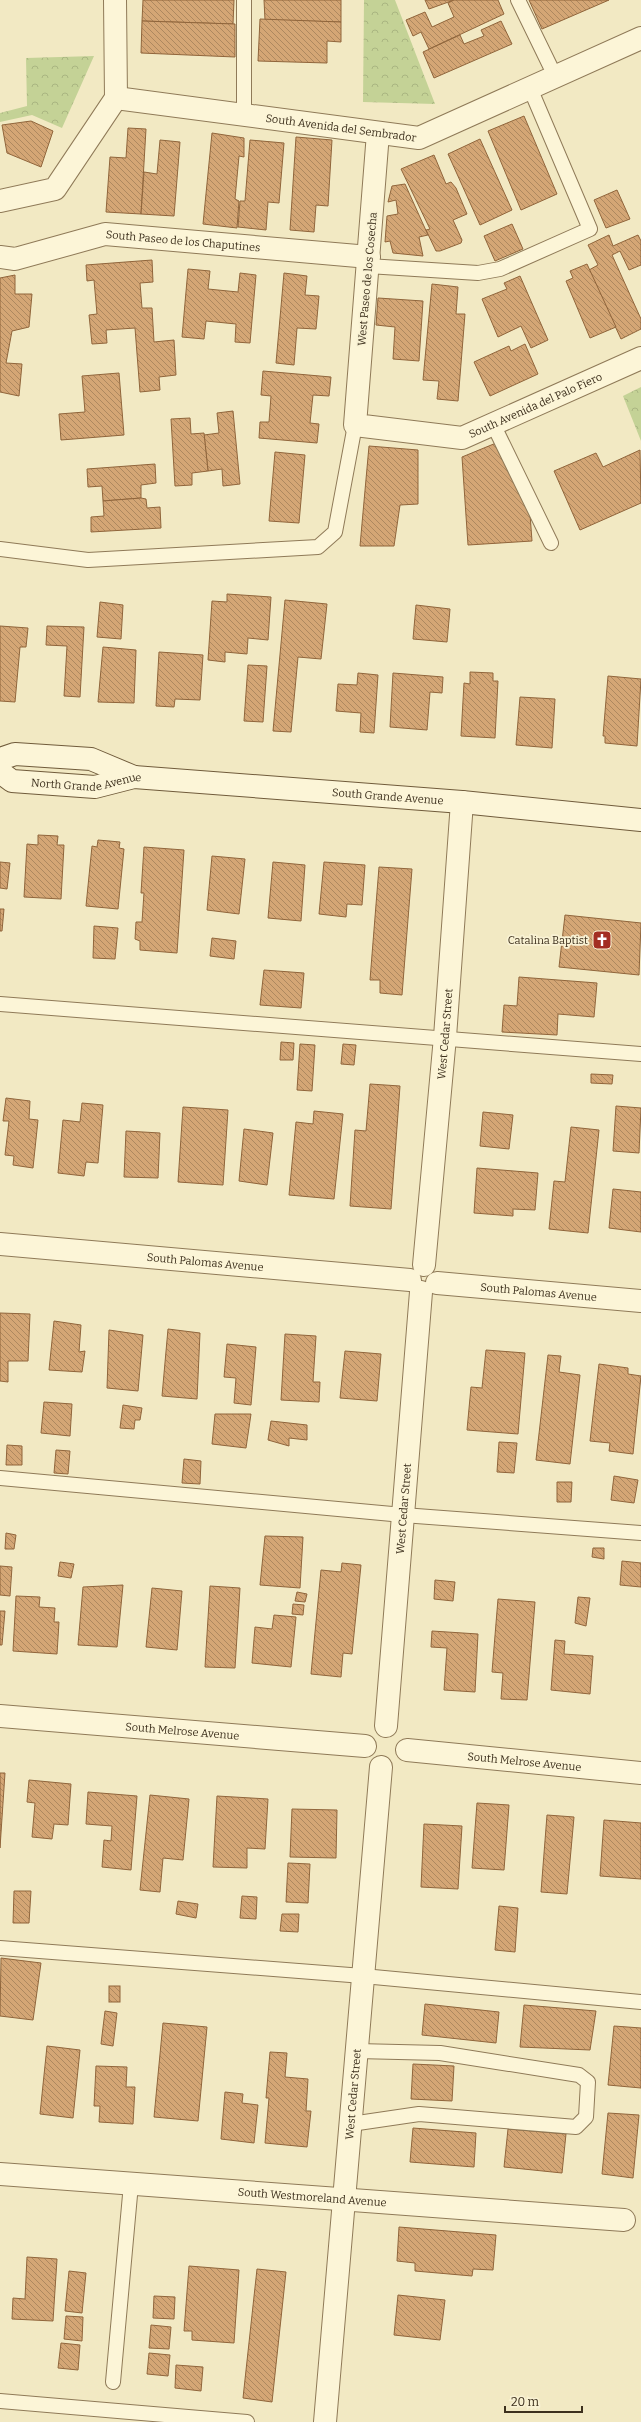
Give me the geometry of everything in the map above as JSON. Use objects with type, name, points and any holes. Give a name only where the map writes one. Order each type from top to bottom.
[{"type":"street","points":[[0,201],[55,189],[116,98],[115,0]]},
{"type":"street","name":"South Avenida del Sembrador","points":[[116,98],[419,138],[641,38]]},
{"type":"street","name":"West Paseo de los Cosecha","points":[[355,425],[378,133]]},
{"type":"street","name":"South Paseo de los Chaputines","points":[[0,257],[15,259],[105,234],[368,261]]},
{"type":"street","name":"South Avenida del Palo Fiero","points":[[355,425],[462,438],[641,358]]},
{"type":"street","name":"North Grande Avenue","points":[[0,759],[15,754],[91,759],[134,777]]},
{"type":"street","name":"North Grande Avenue","points":[[0,772],[12,781],[95,787],[134,777]]},
{"type":"street","name":"South Grande Avenue","points":[[134,777],[462,802],[641,820]]},
{"type":"street","name":"West Cedar Street","points":[[386,1726],[445,1037],[462,802]]},
{"type":"street","name":"South Palomas Avenue","points":[[0,1244],[423,1280],[641,1301]]},
{"type":"street","name":"South Melrose Avenue","points":[[0,1716],[365,1746]]},
{"type":"street","points":[[386,1726],[392,1726],[402,1733],[407,1750],[398,1764],[382,1767],[368,1757],[365,1746],[369,1734],[380,1727],[386,1726]]},
{"type":"street","name":"South Melrose Avenue","points":[[407,1750],[641,1773]]},
{"type":"street","name":"West Cedar Street","points":[[325,2422],[382,1767]]},
{"type":"street","name":"South Westmoreland Avenue","points":[[0,2174],[624,2220]]},
{"type":"lane","points":[[244,0],[244,115]]},
{"type":"lane","points":[[518,0],[555,76]]},
{"type":"lane","points":[[368,261],[478,273],[500,269],[590,229],[530,88]]},
{"type":"lane","points":[[493,424],[550,543]]},
{"type":"lane","points":[[0,549],[88,560],[318,547],[335,532],[355,425]]},
{"type":"lane","points":[[0,1004],[445,1037],[641,1054]]},
{"type":"lane","points":[[0,1478],[403,1515],[641,1533]]},
{"type":"lane","points":[[0,1948],[363,1976],[641,2002]]},
{"type":"lane","points":[[351,2124],[419,2114],[576,2127],[586,2117],[588,2082],[579,2075],[440,2053],[357,2051]]},
{"type":"lane","points":[[113,2382],[131,2184]]},
{"type":"lane","points":[[0,2401],[247,2422]]},
{"type":"green space","points":[[364,0],[395,0],[435,104],[363,102]]},
{"type":"green space","points":[[94,56],[62,128],[32,115],[0,122],[0,113],[27,106],[26,58]]},
{"type":"green space","points":[[641,387],[641,441],[623,396]]},
{"type":"building","points":[[143,0],[234,0],[233,24],[142,21]]},
{"type":"building","points":[[264,0],[341,0],[341,22],[265,20]]},
{"type":"building","points":[[425,0],[454,0],[429,9]]},
{"type":"building","points":[[454,0],[498,0],[504,14],[429,49],[421,32],[413,36],[406,20],[425,12],[432,27],[454,17],[448,3]]},
{"type":"building","points":[[529,0],[609,0],[542,29]]},
{"type":"building","points":[[260,19],[341,22],[341,42],[327,41],[327,63],[258,61]]},
{"type":"building","points":[[142,21],[235,24],[235,57],[141,53]]},
{"type":"building","points":[[501,21],[512,44],[434,78],[423,52],[460,35],[464,44],[484,36],[481,30]]},
{"type":"building","points":[[524,116],[557,194],[521,210],[488,131]]},
{"type":"building","points":[[31,121],[53,131],[41,167],[7,153],[2,125]]},
{"type":"building","points":[[128,128],[146,129],[141,214],[106,212],[110,157],[126,158]]},
{"type":"building","points":[[212,133],[244,138],[244,157],[239,156],[235,199],[239,201],[237,228],[203,224]]},
{"type":"building","points":[[296,137],[332,140],[328,206],[316,205],[314,232],[290,230]]},
{"type":"building","points":[[480,139],[512,210],[480,225],[448,154]]},
{"type":"building","points":[[160,140],[180,142],[174,216],[141,214],[144,172],[157,174]]},
{"type":"building","points":[[250,140],[284,143],[279,203],[268,202],[266,230],[238,227],[240,201],[245,201]]},
{"type":"building","points":[[434,155],[446,184],[451,182],[456,188],[467,214],[453,220],[462,240],[461,243],[440,251],[436,251],[426,230],[430,229],[401,169]]},
{"type":"building","points":[[405,184],[428,235],[419,237],[423,256],[393,253],[390,241],[385,242],[387,216],[398,214],[396,200],[388,202],[392,186]]},
{"type":"building","points":[[617,190],[630,219],[606,228],[594,200]]},
{"type":"building","points":[[512,224],[523,249],[495,261],[484,236]]},
{"type":"building","points":[[609,235],[613,246],[638,235],[641,241],[641,265],[629,270],[620,251],[612,255],[641,319],[641,329],[621,339],[589,270],[598,265],[588,245]]},
{"type":"building","points":[[152,260],[153,282],[140,283],[142,308],[152,308],[154,342],[174,340],[176,375],[159,377],[160,390],[140,392],[135,328],[106,330],[107,343],[92,344],[89,315],[97,314],[94,280],[87,281],[86,265]]},
{"type":"building","points":[[587,264],[616,327],[590,338],[566,281],[573,278],[570,271]]},
{"type":"building","points":[[188,269],[210,271],[208,289],[238,292],[240,273],[256,275],[250,343],[235,342],[236,324],[206,321],[204,339],[182,337]]},
{"type":"building","points":[[284,273],[307,276],[305,295],[319,296],[316,329],[297,328],[294,365],[276,363]]},
{"type":"building","points":[[15,275],[15,294],[32,294],[29,327],[12,331],[6,363],[22,364],[19,396],[0,392],[0,278]]},
{"type":"building","points":[[520,276],[548,340],[531,348],[521,326],[498,337],[482,299],[507,289],[504,283]]},
{"type":"building","points":[[432,284],[458,287],[456,314],[465,314],[458,401],[437,399],[439,381],[423,380]]},
{"type":"building","points":[[378,298],[423,301],[419,361],[393,359],[395,327],[376,325]]},
{"type":"building","points":[[525,344],[538,374],[490,396],[474,362],[509,346],[511,351]]},
{"type":"building","points":[[263,371],[331,377],[329,396],[313,395],[310,423],[319,424],[317,443],[259,438],[260,422],[269,422],[271,396],[261,395]]},
{"type":"building","points":[[119,373],[124,435],[61,440],[59,414],[85,412],[82,376]]},
{"type":"building","points":[[233,411],[240,484],[223,486],[222,469],[208,471],[204,435],[219,433],[217,413]]},
{"type":"building","points":[[190,418],[191,434],[204,433],[208,471],[192,473],[192,485],[175,486],[171,419]]},
{"type":"building","points":[[501,441],[530,514],[532,541],[468,545],[462,457]]},
{"type":"building","points":[[369,446],[418,450],[418,504],[400,505],[394,546],[360,546]]},
{"type":"building","points":[[640,450],[641,503],[580,530],[554,471],[596,453],[603,467]]},
{"type":"building","points":[[275,452],[305,455],[299,523],[269,521]]},
{"type":"building","points":[[155,464],[156,483],[141,485],[141,498],[103,501],[102,486],[88,487],[87,469]]},
{"type":"building","points":[[141,498],[146,499],[147,508],[160,507],[161,528],[91,532],[91,517],[104,516],[103,501]]},
{"type":"building","points":[[227,594],[271,597],[268,640],[248,638],[247,654],[225,652],[225,662],[208,660],[212,601],[227,602]]},
{"type":"building","points":[[285,600],[327,604],[321,659],[298,657],[291,732],[273,731]]},
{"type":"building","points":[[100,602],[123,605],[121,639],[97,637]]},
{"type":"building","points":[[416,605],[450,609],[447,642],[413,639]]},
{"type":"building","points":[[0,626],[28,628],[26,647],[20,647],[15,702],[0,701]]},
{"type":"building","points":[[47,626],[84,627],[80,697],[64,696],[67,646],[46,645]]},
{"type":"building","points":[[103,647],[136,650],[134,703],[98,702]]},
{"type":"building","points":[[159,652],[203,655],[200,700],[175,699],[174,707],[156,706]]},
{"type":"building","points":[[248,665],[267,666],[263,722],[244,721]]},
{"type":"building","points":[[470,672],[493,673],[493,681],[498,681],[495,738],[461,736],[464,683],[470,684]]},
{"type":"building","points":[[358,673],[378,675],[374,733],[360,732],[361,713],[336,711],[338,684],[357,685]]},
{"type":"building","points":[[393,673],[443,677],[442,693],[430,692],[427,730],[390,727]]},
{"type":"building","points":[[608,676],[641,679],[637,746],[605,743],[605,736],[603,736]]},
{"type":"building","points":[[520,697],[555,699],[552,748],[516,745]]},
{"type":"building","points":[[38,835],[58,836],[57,845],[64,845],[61,899],[24,897],[27,844],[38,845]]},
{"type":"building","points":[[98,840],[120,842],[119,848],[124,849],[118,909],[86,906],[92,846],[97,847]]},
{"type":"building","points":[[144,847],[184,850],[177,953],[140,950],[140,941],[135,939],[136,922],[142,922],[144,893],[141,893]]},
{"type":"building","points":[[212,856],[245,859],[239,914],[207,910]]},
{"type":"building","points":[[0,862],[10,863],[7,889],[0,888]]},
{"type":"building","points":[[273,862],[305,865],[301,921],[268,918]]},
{"type":"building","points":[[324,862],[365,865],[362,905],[347,904],[346,917],[319,914]]},
{"type":"building","points":[[379,867],[412,869],[402,995],[380,993],[380,980],[370,980]]},
{"type":"building","points":[[0,909],[4,909],[2,931],[0,931]]},
{"type":"building","name":"Catalina Baptist","points":[[565,915],[641,923],[639,975],[559,967]]},
{"type":"building","points":[[94,926],[118,928],[115,959],[93,958]]},
{"type":"building","points":[[212,938],[236,941],[234,959],[210,956]]},
{"type":"building","points":[[264,970],[304,973],[301,1008],[260,1005]]},
{"type":"building","points":[[519,977],[597,983],[594,1017],[558,1014],[557,1035],[502,1032],[504,1005],[517,1006]]},
{"type":"building","points":[[281,1042],[294,1043],[293,1060],[280,1060]]},
{"type":"building","points":[[300,1044],[315,1045],[312,1091],[297,1090]]},
{"type":"building","points":[[343,1044],[356,1045],[354,1065],[341,1064]]},
{"type":"building","points":[[591,1074],[613,1075],[612,1084],[591,1083]]},
{"type":"building","points":[[370,1084],[400,1086],[391,1209],[350,1206],[355,1130],[366,1131]]},
{"type":"building","points":[[6,1098],[30,1101],[29,1119],[38,1120],[33,1168],[13,1165],[14,1156],[5,1155],[9,1121],[3,1121]]},
{"type":"building","points":[[82,1103],[103,1105],[98,1163],[86,1162],[84,1176],[58,1173],[63,1120],[80,1122]]},
{"type":"building","points":[[616,1106],[641,1108],[639,1153],[613,1151]]},
{"type":"building","points":[[183,1107],[228,1110],[223,1185],[178,1182]]},
{"type":"building","points":[[314,1111],[343,1114],[334,1199],[289,1195],[296,1122],[313,1124]]},
{"type":"building","points":[[483,1112],[513,1115],[509,1149],[480,1146]]},
{"type":"building","points":[[571,1127],[599,1130],[588,1233],[549,1229],[554,1181],[565,1182]]},
{"type":"building","points":[[244,1129],[273,1133],[267,1185],[239,1181]]},
{"type":"building","points":[[126,1131],[160,1133],[158,1178],[124,1177]]},
{"type":"building","points":[[477,1168],[538,1173],[535,1210],[513,1209],[513,1216],[474,1213]]},
{"type":"building","points":[[613,1189],[641,1192],[641,1232],[609,1228]]},
{"type":"building","points":[[0,1313],[30,1314],[28,1361],[8,1361],[8,1382],[0,1381]]},
{"type":"building","points":[[54,1321],[81,1325],[79,1352],[85,1351],[82,1372],[49,1370]]},
{"type":"building","points":[[168,1329],[200,1333],[197,1399],[162,1396]]},
{"type":"building","points":[[109,1330],[143,1335],[138,1391],[107,1388]]},
{"type":"building","points":[[285,1334],[316,1336],[313,1382],[320,1382],[319,1402],[281,1400]]},
{"type":"building","points":[[227,1344],[256,1347],[251,1405],[234,1403],[236,1378],[224,1377]]},
{"type":"building","points":[[486,1350],[525,1353],[518,1434],[467,1430],[471,1387],[482,1388]]},
{"type":"building","points":[[345,1351],[381,1354],[377,1401],[340,1398]]},
{"type":"building","points":[[548,1355],[561,1356],[559,1372],[580,1375],[570,1464],[536,1460]]},
{"type":"building","points":[[599,1364],[628,1368],[628,1374],[641,1376],[633,1454],[609,1451],[610,1443],[590,1441]]},
{"type":"building","points":[[44,1402],[72,1404],[70,1436],[41,1433]]},
{"type":"building","points":[[123,1405],[142,1408],[140,1420],[135,1420],[134,1429],[120,1428]]},
{"type":"building","points":[[215,1414],[251,1414],[246,1448],[212,1444]]},
{"type":"building","points":[[271,1421],[307,1425],[307,1440],[289,1438],[289,1446],[268,1440]]},
{"type":"building","points":[[499,1442],[517,1443],[514,1473],[497,1472]]},
{"type":"building","points":[[7,1445],[22,1446],[22,1465],[6,1465]]},
{"type":"building","points":[[56,1450],[70,1451],[68,1474],[54,1473]]},
{"type":"building","points":[[184,1459],[201,1461],[200,1484],[182,1483]]},
{"type":"building","points":[[614,1476],[638,1480],[634,1503],[611,1500]]},
{"type":"building","points":[[557,1482],[572,1482],[571,1502],[557,1502]]},
{"type":"building","points":[[6,1533],[16,1535],[14,1549],[5,1549]]},
{"type":"building","points":[[265,1536],[303,1537],[300,1588],[260,1585]]},
{"type":"building","points":[[593,1548],[604,1548],[604,1559],[592,1557]]},
{"type":"building","points":[[622,1561],[641,1563],[641,1587],[620,1585]]},
{"type":"building","points":[[60,1562],[74,1564],[71,1578],[58,1576]]},
{"type":"building","points":[[342,1563],[361,1565],[352,1654],[343,1653],[341,1677],[311,1674],[321,1570],[341,1572]]},
{"type":"building","points":[[0,1566],[12,1567],[10,1596],[0,1595]]},
{"type":"building","points":[[435,1580],[455,1582],[453,1601],[434,1599]]},
{"type":"building","points":[[123,1585],[117,1647],[78,1645],[83,1587]]},
{"type":"building","points":[[210,1586],[240,1588],[235,1668],[205,1667]]},
{"type":"building","points":[[152,1588],[182,1591],[177,1650],[146,1647]]},
{"type":"building","points":[[297,1592],[307,1594],[305,1602],[295,1601]]},
{"type":"building","points":[[16,1596],[40,1597],[39,1607],[55,1608],[54,1622],[59,1622],[57,1654],[13,1651]]},
{"type":"building","points":[[578,1597],[590,1598],[586,1626],[575,1623]]},
{"type":"building","points":[[498,1599],[535,1602],[527,1700],[501,1699],[503,1673],[492,1672]]},
{"type":"building","points":[[293,1604],[304,1605],[303,1615],[292,1614]]},
{"type":"building","points":[[0,1611],[5,1611],[2,1645],[0,1645]]},
{"type":"building","points":[[274,1615],[296,1617],[291,1667],[252,1663],[255,1627],[272,1629]]},
{"type":"building","points":[[432,1631],[478,1634],[475,1692],[444,1690],[447,1648],[431,1647]]},
{"type":"building","points":[[555,1640],[565,1641],[564,1654],[593,1656],[590,1694],[551,1690]]},
{"type":"building","points":[[0,1773],[5,1773],[0,1848]]},
{"type":"building","points":[[29,1780],[71,1784],[68,1825],[54,1824],[52,1839],[32,1837],[35,1803],[27,1802]]},
{"type":"building","points":[[88,1792],[137,1796],[131,1870],[102,1867],[104,1840],[111,1841],[112,1826],[86,1824]]},
{"type":"building","points":[[150,1795],[189,1799],[183,1860],[163,1858],[160,1892],[140,1890]]},
{"type":"building","points":[[217,1796],[268,1799],[265,1849],[247,1848],[247,1868],[213,1867]]},
{"type":"building","points":[[477,1803],[509,1805],[504,1870],[472,1868]]},
{"type":"building","points":[[292,1809],[337,1810],[336,1858],[290,1857]]},
{"type":"building","points":[[547,1815],[574,1817],[567,1894],[541,1892]]},
{"type":"building","points":[[604,1820],[641,1823],[641,1879],[600,1876]]},
{"type":"building","points":[[424,1824],[462,1826],[458,1889],[421,1887]]},
{"type":"building","points":[[288,1863],[310,1864],[308,1903],[286,1902]]},
{"type":"building","points":[[14,1891],[31,1891],[29,1923],[13,1923]]},
{"type":"building","points":[[242,1896],[257,1897],[256,1919],[240,1918]]},
{"type":"building","points":[[178,1901],[198,1904],[196,1918],[176,1914]]},
{"type":"building","points":[[499,1906],[518,1908],[515,1952],[495,1950]]},
{"type":"building","points":[[282,1914],[299,1914],[298,1932],[280,1931]]},
{"type":"building","points":[[1,1958],[41,1963],[33,2020],[0,2016]]},
{"type":"building","points":[[109,1986],[120,1986],[120,2002],[109,2002]]},
{"type":"building","points":[[425,2004],[499,2012],[496,2043],[422,2035]]},
{"type":"building","points":[[524,2005],[596,2011],[590,2050],[520,2047]]},
{"type":"building","points":[[105,2011],[117,2013],[113,2046],[101,2044]]},
{"type":"building","points":[[163,2023],[207,2027],[198,2121],[154,2117]]},
{"type":"building","points":[[614,2026],[641,2028],[641,2088],[608,2085]]},
{"type":"building","points":[[47,2046],[80,2050],[73,2118],[40,2114]]},
{"type":"building","points":[[270,2052],[287,2053],[285,2077],[308,2079],[306,2111],[311,2111],[307,2147],[265,2143],[269,2098],[266,2098]]},
{"type":"building","points":[[413,2064],[454,2066],[452,2101],[411,2099]]},
{"type":"building","points":[[96,2066],[127,2067],[126,2087],[135,2087],[133,2124],[99,2122],[100,2106],[94,2106]]},
{"type":"building","points":[[225,2092],[243,2094],[242,2103],[258,2105],[254,2143],[221,2139]]},
{"type":"building","points":[[608,2113],[639,2115],[633,2178],[602,2174]]},
{"type":"building","points":[[413,2128],[476,2133],[474,2167],[410,2162]]},
{"type":"building","points":[[508,2129],[566,2134],[562,2173],[504,2167]]},
{"type":"building","points":[[399,2227],[496,2235],[493,2270],[473,2269],[472,2276],[415,2271],[415,2263],[397,2261]]},
{"type":"building","points":[[27,2257],[57,2259],[53,2321],[12,2319],[13,2298],[25,2299]]},
{"type":"building","points":[[189,2266],[239,2270],[234,2343],[192,2340],[192,2331],[184,2331]]},
{"type":"building","points":[[257,2269],[286,2272],[272,2402],[243,2398]]},
{"type":"building","points":[[69,2271],[86,2273],[82,2313],[65,2311]]},
{"type":"building","points":[[398,2295],[445,2300],[440,2340],[394,2335]]},
{"type":"building","points":[[154,2296],[175,2297],[174,2319],[153,2318]]},
{"type":"building","points":[[66,2316],[83,2317],[82,2341],[64,2339]]},
{"type":"building","points":[[151,2325],[171,2327],[169,2349],[149,2348]]},
{"type":"building","points":[[61,2343],[80,2345],[78,2370],[58,2368]]},
{"type":"building","points":[[149,2353],[170,2355],[168,2376],[147,2374]]},
{"type":"building","points":[[176,2365],[203,2367],[201,2391],[175,2388]]},
{"type":"place","name":"Catalina Baptist","points":[[602,940]]}]
